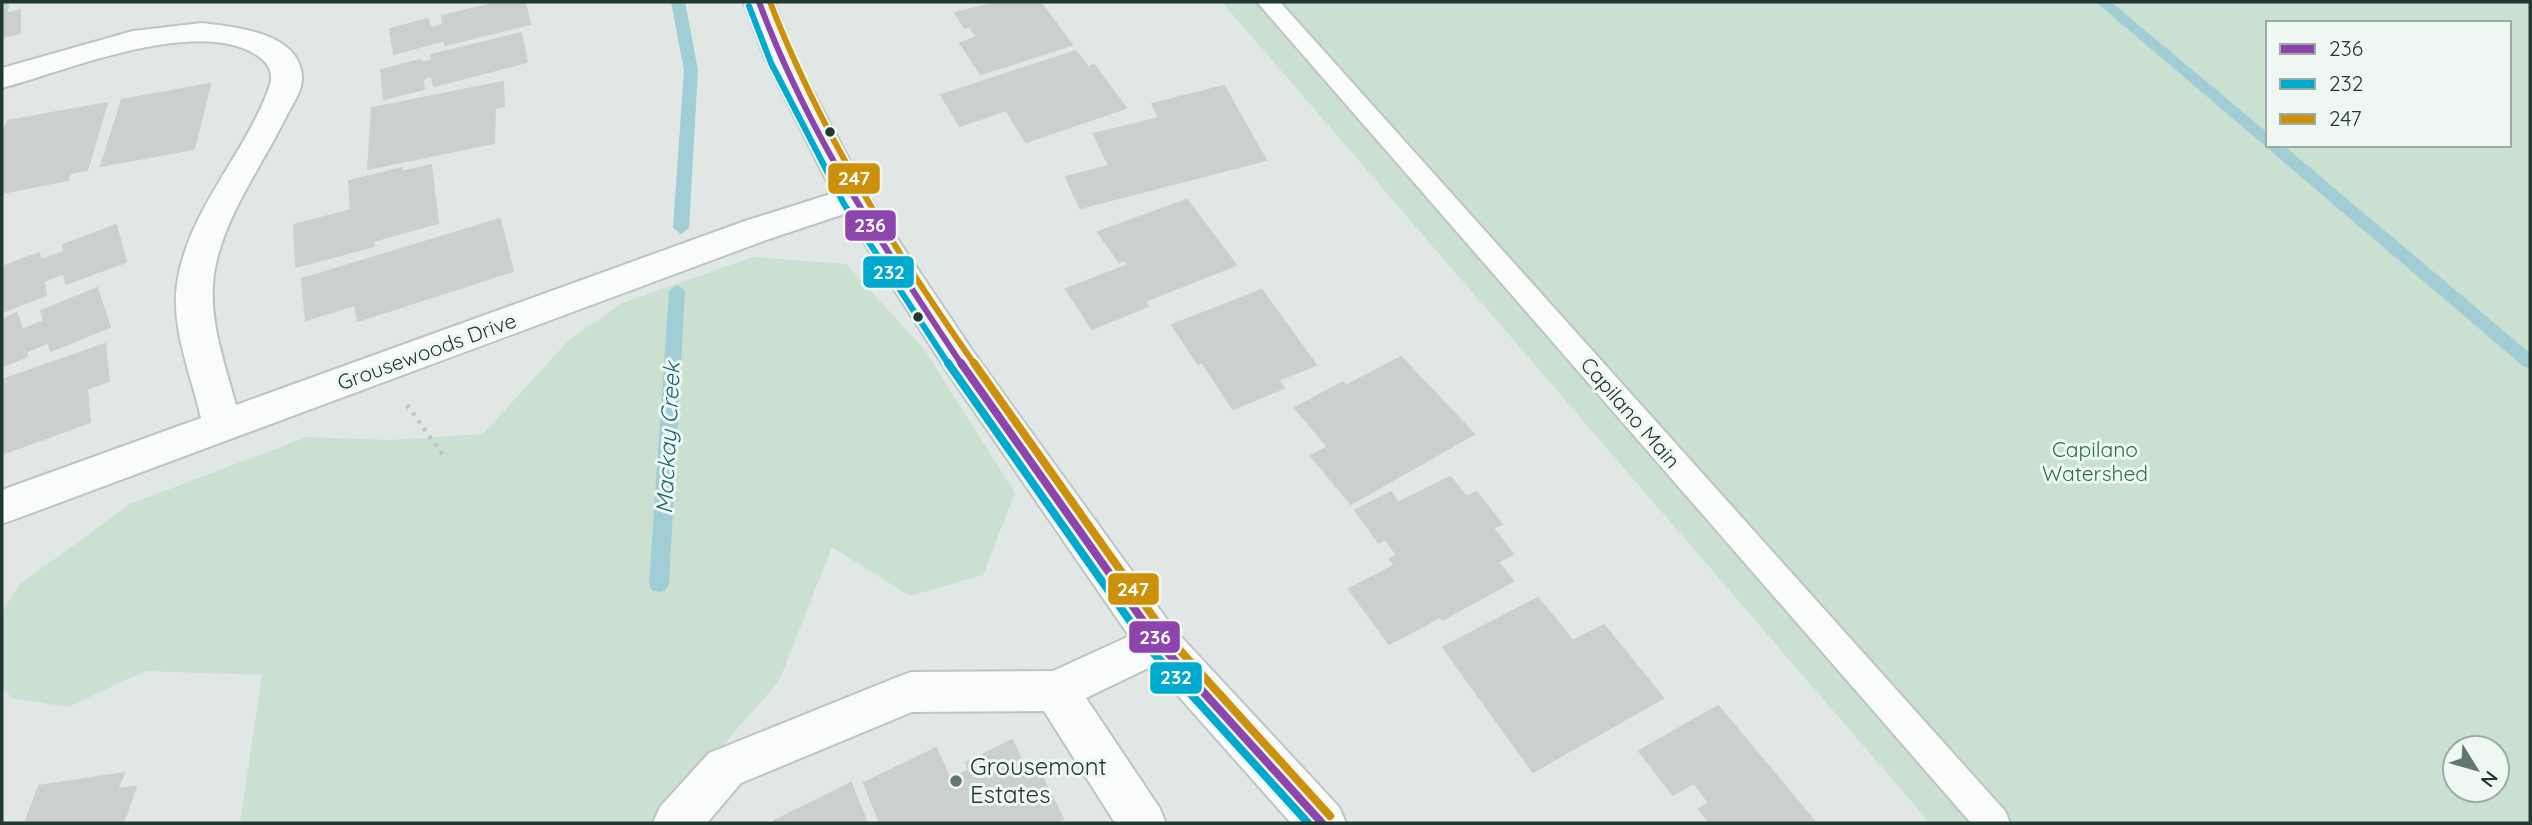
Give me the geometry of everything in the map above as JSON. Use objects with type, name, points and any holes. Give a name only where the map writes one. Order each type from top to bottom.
[{"type":"street","points":[[759,2],[780,58],[853,199],[961,363],[1158,642],[1322,823]]},
{"type":"street","points":[[2,78],[109,47],[170,34],[211,33],[245,37],[273,51],[285,65],[286,82],[261,139],[207,236],[195,281],[195,317],[222,426]]},
{"type":"street","name":"Grousewoods Drive","points":[[2,507],[757,230],[853,199]]},
{"type":"street","points":[[677,823],[726,768],[911,692],[1056,691],[1158,642]]},
{"type":"street","points":[[1056,691],[1142,823]]},
{"type":"lane","name":"Capilano Main","points":[[1268,2],[1993,823]]},
{"type":"path","points":[[382,369],[445,458]]},
{"type":"green space","name":"Capilano Watershed","points":[[1222,2],[2530,2],[2530,823],[1930,823]]},
{"type":"green space","points":[[753,257],[846,264],[924,349],[1015,493],[983,575],[910,596],[832,547],[779,681],[655,823],[240,823],[262,675],[145,671],[68,707],[12,698],[2,687],[2,611],[19,585],[130,504],[307,437],[390,440],[483,434],[568,341],[622,303]]},
{"type":"building","points":[[2,2],[8,2],[7,14],[20,10],[20,33],[2,37]]},
{"type":"building","points":[[499,2],[525,2],[530,24],[445,45],[445,40],[394,54],[390,29],[428,19],[430,28],[443,25],[442,16]]},
{"type":"building","points":[[1000,2],[1040,2],[1072,45],[981,74],[960,43],[977,37],[969,26],[965,28],[955,13]]},
{"type":"building","points":[[521,33],[527,62],[434,86],[432,76],[423,79],[424,89],[384,99],[381,70],[420,60],[421,63],[432,60],[431,55]]},
{"type":"building","points":[[1076,51],[1088,67],[1094,65],[1126,108],[1026,142],[1006,110],[960,126],[941,95]]},
{"type":"building","points":[[503,82],[504,106],[495,108],[494,143],[368,169],[372,108]]},
{"type":"building","points":[[210,84],[194,149],[101,166],[122,100]]},
{"type":"building","points":[[1224,86],[1266,160],[1080,208],[1066,177],[1109,166],[1094,134],[1159,118],[1152,104]]},
{"type":"building","points":[[107,103],[87,170],[70,173],[68,180],[2,193],[2,134],[8,121]]},
{"type":"building","points":[[431,165],[438,223],[373,241],[374,246],[296,267],[294,225],[351,210],[349,181],[402,168],[402,172]]},
{"type":"building","points":[[1187,200],[1236,265],[1145,301],[1148,306],[1092,329],[1066,289],[1128,265],[1125,260],[1119,262],[1098,232]]},
{"type":"building","points":[[500,219],[513,271],[358,321],[355,305],[306,320],[302,279]]},
{"type":"building","points":[[116,225],[126,262],[66,284],[64,273],[44,281],[46,295],[2,312],[2,267],[39,253],[41,260],[64,252],[63,245]]},
{"type":"building","points":[[97,288],[110,327],[51,351],[48,342],[26,352],[27,356],[2,367],[2,320],[17,313],[22,330],[44,321],[41,311]]},
{"type":"building","points":[[1262,290],[1316,365],[1278,380],[1284,388],[1233,409],[1202,362],[1198,364],[1172,325]]},
{"type":"building","points":[[105,344],[109,381],[87,389],[90,422],[2,454],[2,380]]},
{"type":"building","points":[[1401,357],[1474,434],[1351,504],[1311,456],[1328,447],[1295,408],[1343,382],[1346,386]]},
{"type":"building","points":[[1450,477],[1467,497],[1476,492],[1502,524],[1493,528],[1513,554],[1498,562],[1513,581],[1442,620],[1440,617],[1389,644],[1349,589],[1395,565],[1390,559],[1397,555],[1385,539],[1379,543],[1355,510],[1391,492],[1398,503]]},
{"type":"building","points":[[1538,598],[1573,641],[1604,625],[1663,698],[1533,772],[1443,647]]},
{"type":"building","points":[[1718,706],[1816,823],[1710,823],[1699,809],[1709,803],[1694,783],[1673,795],[1639,751]]},
{"type":"building","name":"Grousemont Estates","points":[[1012,740],[1025,767],[1035,762],[1063,819],[1055,823],[880,823],[864,783],[936,748],[950,779],[969,770],[966,763]]},
{"type":"building","points":[[124,773],[117,789],[136,787],[123,823],[25,823],[39,786]]},
{"type":"building","points":[[851,783],[867,823],[775,823],[774,821]]},
{"type":"waterway","name":"Mackay Creek","points":[[678,2],[691,70],[681,228]]},
{"type":"waterway","points":[[2103,2],[2266,139]]},
{"type":"waterway","points":[[2275,147],[2530,362]]},
{"type":"waterway","name":"Mackay Creek","points":[[659,584],[677,291]]},
{"type":"transit line","name":"236","points":[[759,2],[780,58],[853,199],[961,363],[1158,642],[1322,823]]},
{"type":"transit line","name":"247","points":[[770,2],[790,54],[862,194],[970,357],[1166,635],[1330,816]]},
{"type":"transit line","name":"232","points":[[749,6],[771,63],[844,204],[952,369],[1149,648],[1308,823]]},
{"type":"place","name":"Grousemont Estates","points":[[956,781]]}]
